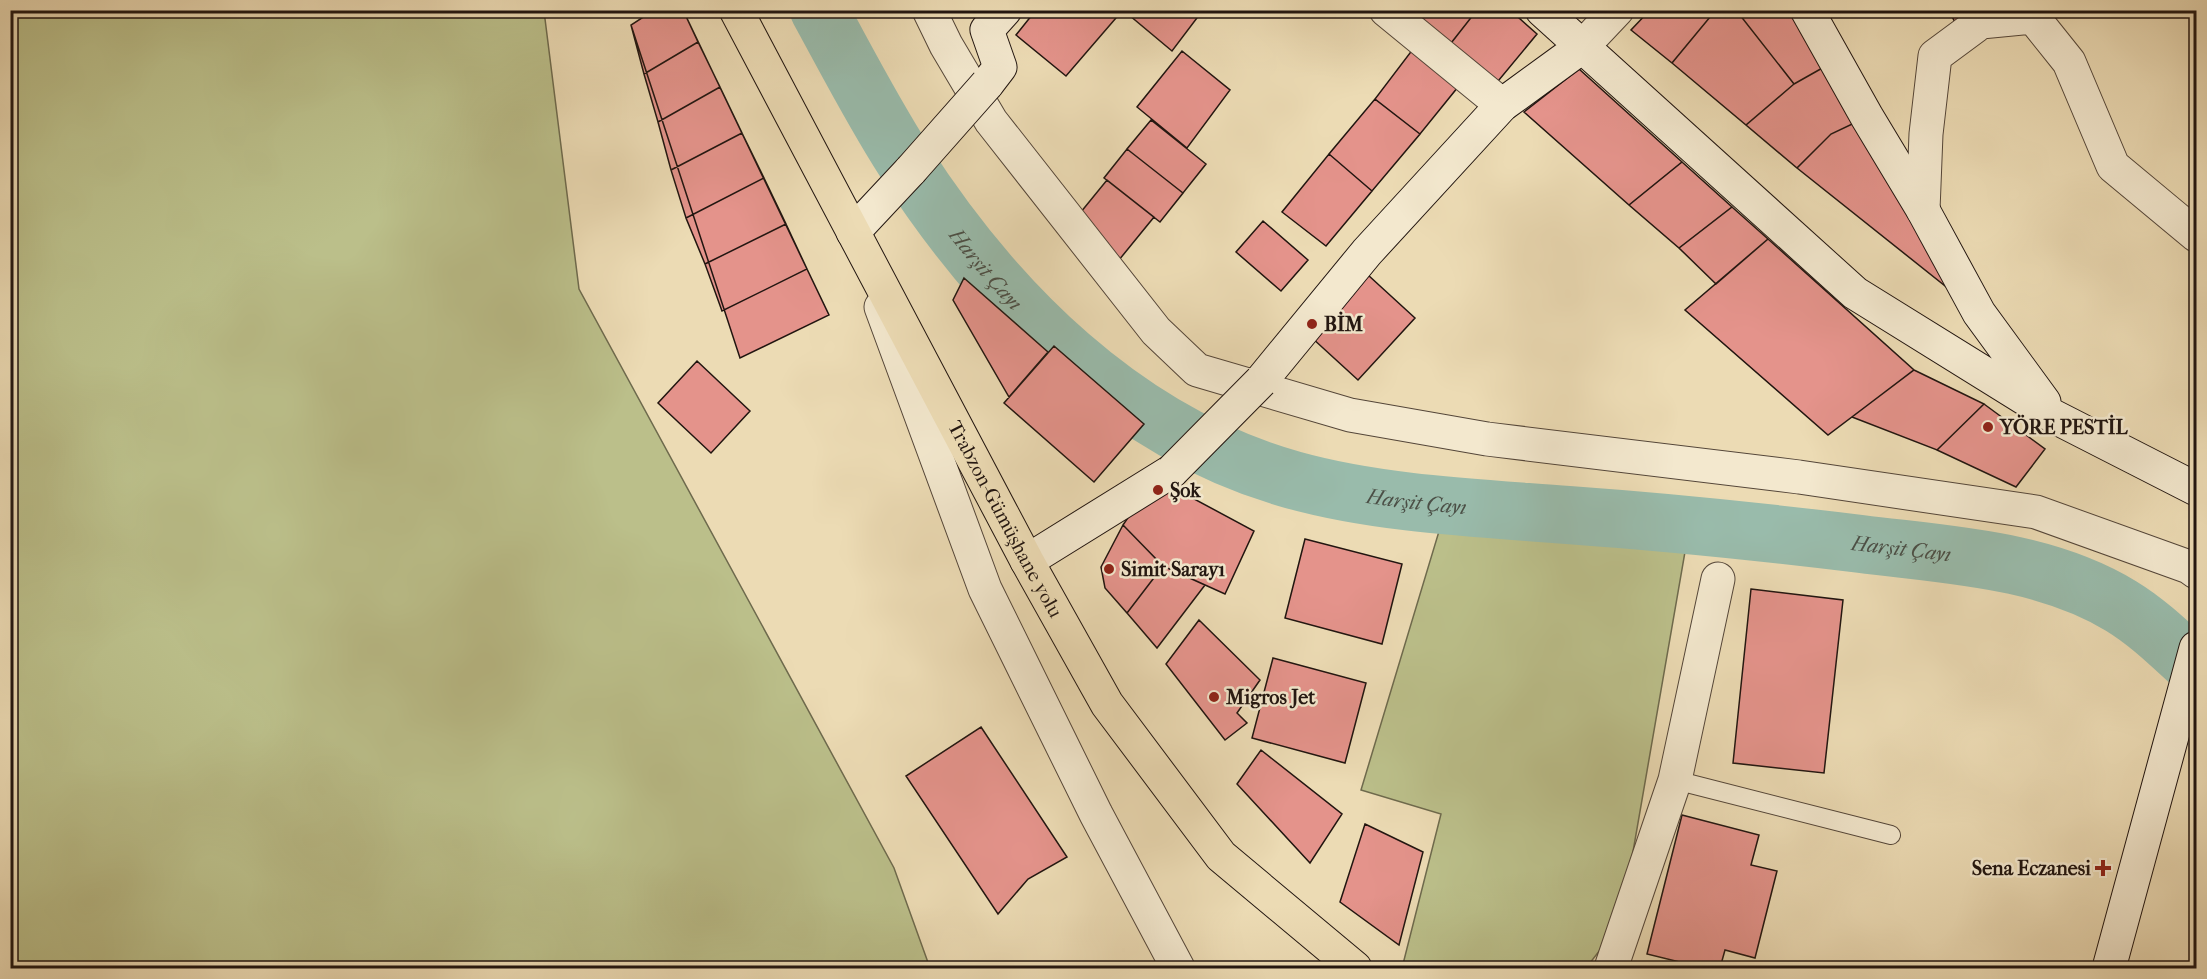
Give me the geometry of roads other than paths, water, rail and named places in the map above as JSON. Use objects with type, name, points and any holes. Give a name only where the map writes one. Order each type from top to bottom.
[{"type":"main road","name":"Trabzon-Gümüşhane yolu","points":[[736,10],[1027,561],[1107,704],[1221,856],[1355,969]]},
{"type":"street","points":[[929,10],[946,45],[991,121],[1156,331],[1197,370],[1350,415],[1487,439],[1798,477],[2036,512],[2189,567],[2196,572]]},
{"type":"street","points":[[1005,10],[987,30],[1000,67],[911,171],[853,232],[985,589],[1096,814],[1178,969]]},
{"type":"street","points":[[1386,10],[1502,105]]},
{"type":"street","points":[[1542,10],[1855,293],[2054,416],[2196,489]]},
{"type":"street","points":[[1027,561],[1173,471],[1261,381],[1367,252],[1502,105],[1583,46],[1617,10]]},
{"type":"street","points":[[1807,10],[1923,210],[1979,313],[2054,416]]},
{"type":"street","points":[[1923,210],[1926,134],[1935,56],[1981,22],[2033,17],[2069,62],[2113,166],[2196,235]]},
{"type":"street","points":[[1611,969],[1675,780],[1718,579]]},
{"type":"street","points":[[2109,969],[2196,648]]},
{"type":"lane","points":[[1675,780],[1891,835]]},
{"type":"waterway","name":"Harşit Çayı","points":[[819,10],[904,160],[940,213],[980,264],[1023,312],[1070,356],[1120,396],[1174,430],[1232,459],[1293,480],[1394,500],[1751,531],[1961,556],[2028,569],[2091,590],[2121,606],[2151,627],[2196,668]]},
{"type":"place","name":"BİM","points":[[1312,324]]},
{"type":"place","name":"YÖRE PESTİL","points":[[1988,427]]},
{"type":"place","name":"Şok","points":[[1158,490]]},
{"type":"place","name":"Simit Sarayı","points":[[1109,569]]},
{"type":"place","name":"Migros Jet","points":[[1214,697]]},
{"type":"place","name":"Sena Eczanesi","points":[[2103,868]]}]
